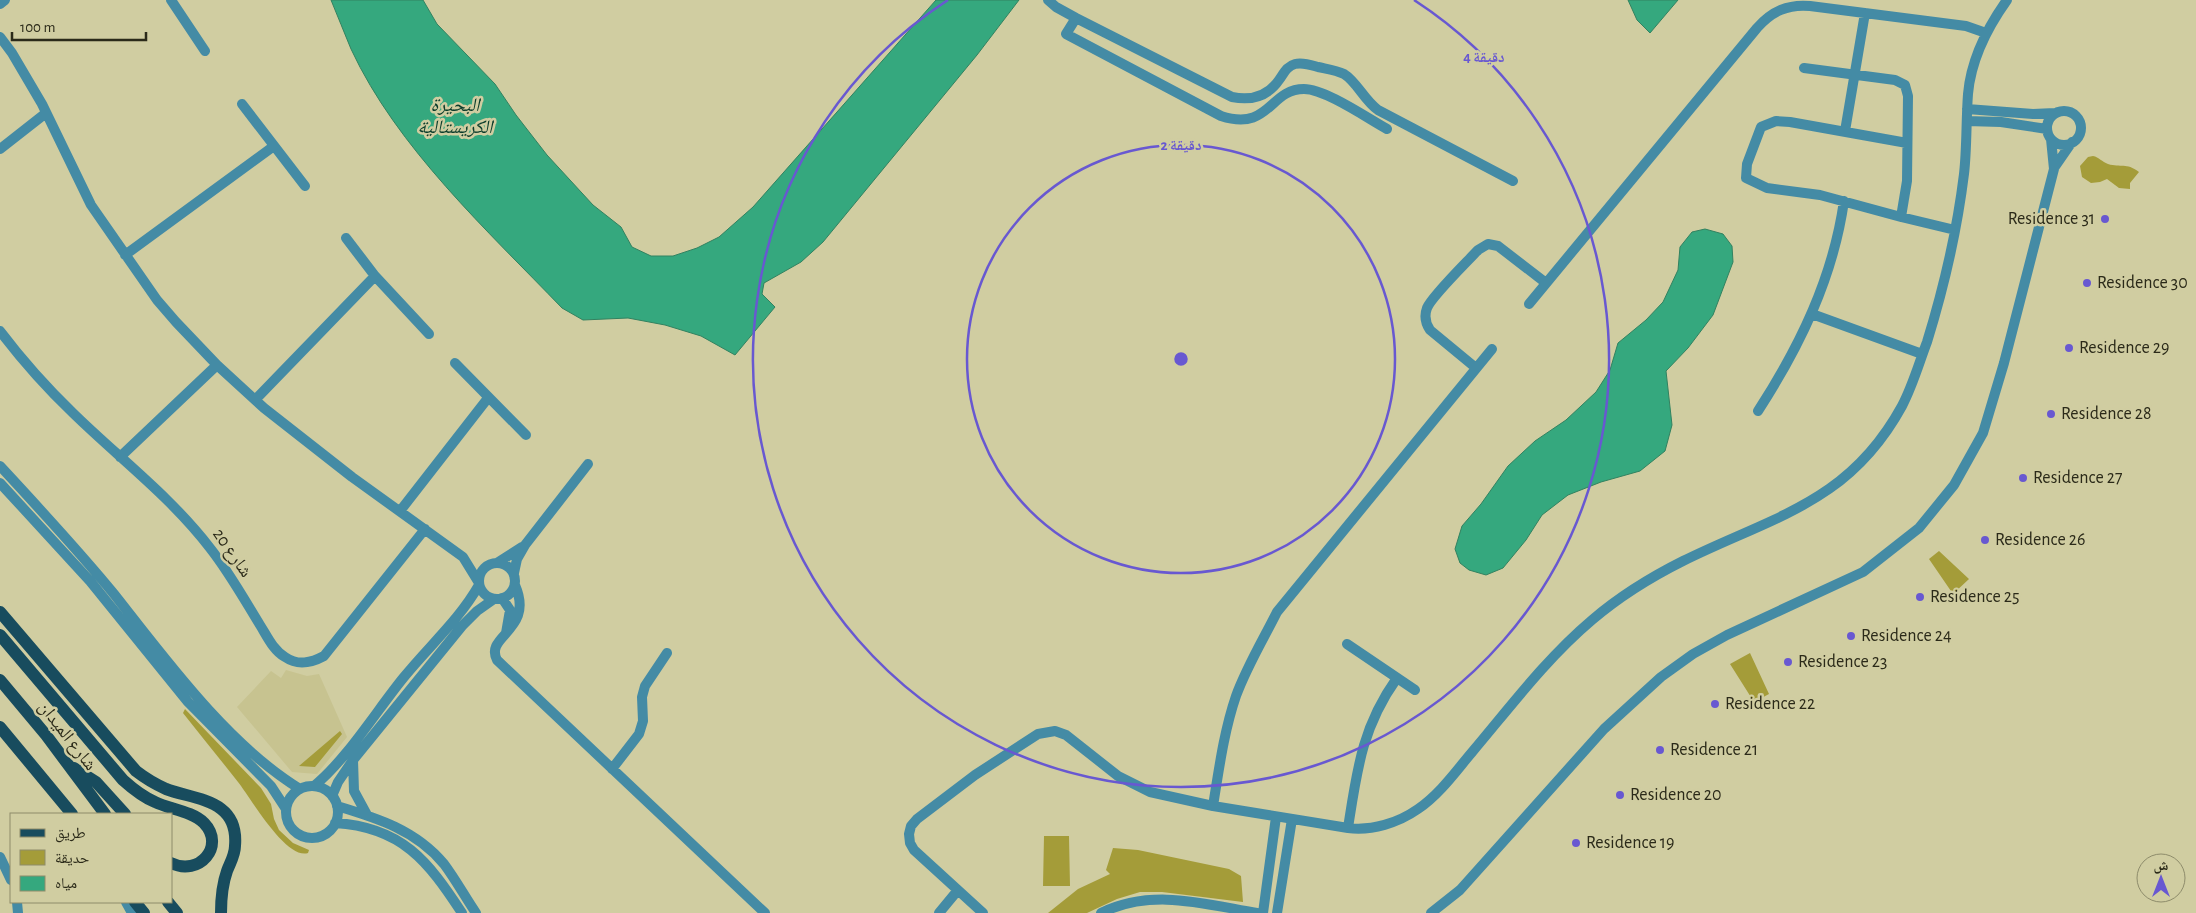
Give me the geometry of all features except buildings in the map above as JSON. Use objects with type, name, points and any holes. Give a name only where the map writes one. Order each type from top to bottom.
[{"type":"main road","points":[[0,612],[136,771],[165,788],[209,800],[228,816],[234,831],[235,846],[224,882],[221,913]]},
{"type":"main road","points":[[0,635],[123,780],[143,796],[197,818],[206,825],[212,841],[206,858],[192,867],[178,867],[172,864]]},
{"type":"main road","name":"شارع الميدان","points":[[0,680],[104,813]]},
{"type":"main road","points":[[0,727],[71,813]]},
{"type":"main road","points":[[68,765],[96,782],[124,813]]},
{"type":"main road","points":[[169,903],[177,913]]},
{"type":"street","points":[[0,4],[5,0]]},
{"type":"street","points":[[171,0],[205,51]]},
{"type":"street","points":[[1048,0],[1056,7],[1076,18],[1232,97],[1245,99],[1264,94],[1294,64],[1302,63],[1339,72],[1351,80],[1366,100],[1378,110],[1513,181]]},
{"type":"street","points":[[983,913],[914,850],[909,838],[912,826],[917,819],[947,796],[1038,734],[1055,731],[1066,734],[1118,776],[1160,795],[1213,806],[1348,828],[1368,828],[1390,823],[1410,814],[1428,801],[1560,649],[1592,619],[1646,581],[1678,563],[1804,506],[1843,480],[1869,453],[1893,421],[1908,393],[1922,354],[1944,282],[1956,230],[1965,170],[1970,79],[1986,33],[2007,0]]},
{"type":"street","points":[[1528,304],[1765,19],[1775,12],[1798,5],[1966,26],[1986,33]]},
{"type":"street","points":[[1845,131],[1865,13]]},
{"type":"street","points":[[1076,18],[1066,34],[1220,116],[1234,120],[1254,117],[1266,111],[1286,94],[1305,89],[1324,94],[1387,129]]},
{"type":"street","points":[[0,37],[46,113],[91,205],[157,300],[217,365],[255,400],[306,441],[463,557],[485,594],[498,599],[510,610],[505,634]]},
{"type":"street","points":[[1804,68],[1895,80],[1905,85],[1908,96],[1907,181],[1901,217]]},
{"type":"street","points":[[242,104],[305,186]]},
{"type":"street","points":[[1431,913],[1460,890],[1604,729],[1661,677],[1693,654],[1727,635],[1864,572],[1919,528],[1954,485],[1983,433],[2009,344],[2054,169],[2080,132],[2078,118],[2067,111],[2033,114],[1967,109]]},
{"type":"street","points":[[2002,122],[2003,111]]},
{"type":"street","points":[[0,150],[46,113]]},
{"type":"street","points":[[2054,169],[2049,120],[2055,113]]},
{"type":"street","points":[[1907,142],[1776,121],[1760,127],[1747,164],[1746,178],[1767,188],[1820,195],[1956,230]]},
{"type":"street","points":[[1967,121],[2002,122],[2049,134],[2058,144],[2072,142]]},
{"type":"street","points":[[125,255],[274,146]]},
{"type":"street","points":[[1758,411],[1787,364],[1812,314],[1836,245],[1844,201]]},
{"type":"street","points":[[346,238],[375,276],[429,334]]},
{"type":"street","points":[[1476,368],[1433,334],[1428,327],[1426,314],[1431,302],[1478,250],[1488,244],[1498,246],[1546,283]]},
{"type":"street","points":[[255,400],[375,276]]},
{"type":"street","points":[[1812,314],[1922,354]]},
{"type":"street","name":"شارع 20","points":[[0,331],[43,383],[73,414],[193,528],[226,571],[270,641],[280,654],[293,662],[309,662],[324,656],[425,529]]},
{"type":"street","points":[[1213,806],[1226,732],[1236,696],[1251,661],[1277,612],[1492,349]]},
{"type":"street","points":[[455,363],[526,435]]},
{"type":"street","points":[[120,457],[217,365]]},
{"type":"street","points":[[400,511],[488,398]]},
{"type":"street","points":[[588,464],[525,545],[517,559],[514,573],[515,584],[519,594],[520,611],[516,622],[494,649],[497,660],[765,913]]},
{"type":"street","points":[[0,466],[62,532],[152,644],[213,712],[255,756],[276,774],[300,789]]},
{"type":"street","points":[[0,483],[90,581],[188,702],[271,786],[286,808],[287,820],[293,829],[307,837],[324,834],[335,823],[337,806],[332,796],[322,788],[314,786],[300,789],[292,795],[286,808]]},
{"type":"street","points":[[314,786],[338,762],[406,675],[459,616],[479,584],[483,570],[525,545]]},
{"type":"street","points":[[463,557],[507,566],[514,573]]},
{"type":"street","points":[[332,796],[338,782],[353,760],[469,618],[512,592],[515,584]]},
{"type":"street","points":[[1347,644],[1415,690]]},
{"type":"street","points":[[612,769],[639,734],[643,721],[642,697],[645,686],[667,653]]},
{"type":"street","points":[[406,675],[416,683]]},
{"type":"street","points":[[1348,828],[1362,748],[1380,705],[1397,678]]},
{"type":"street","points":[[353,760],[354,791],[367,815]]},
{"type":"street","points":[[337,806],[397,827],[424,845],[443,863],[476,913]]},
{"type":"street","points":[[1263,913],[1276,816]]},
{"type":"street","points":[[1277,913],[1292,819]]},
{"type":"street","points":[[335,823],[371,829],[404,844],[421,857],[435,872],[462,913]]},
{"type":"street","points":[[0,857],[10,878]]},
{"type":"street","points":[[1270,863],[1285,865]]},
{"type":"street","points":[[939,913],[958,890]]},
{"type":"street","points":[[1101,913],[1125,903],[1158,898],[1199,902],[1257,913]]},
{"type":"shaded area","points":[[286,670],[307,676],[319,674],[347,737],[317,774],[292,772],[237,707],[271,671],[281,678]]},
{"type":"green space","points":[[2093,156],[2108,164],[2127,166],[2139,172],[2130,183],[2130,189],[2119,188],[2107,179],[2091,183],[2082,177],[2080,166],[2088,157]]},
{"type":"green space","points":[[1939,551],[1969,579],[1953,594],[1929,559]]},
{"type":"green space","points":[[1750,653],[1769,694],[1754,702],[1730,664]]},
{"type":"green space","points":[[185,709],[261,788],[271,804],[274,819],[279,830],[293,843],[309,850],[308,853],[299,853],[279,838],[238,782],[183,713]]},
{"type":"green space","points":[[340,731],[342,734],[315,767],[299,766]]},
{"type":"green space","points":[[1044,836],[1069,836],[1070,886],[1043,886]]},
{"type":"green space","points":[[1113,848],[1138,850],[1229,869],[1241,876],[1243,902],[1162,892],[1140,892],[1117,899],[1087,913],[1048,913],[1078,889],[1110,874],[1106,870]]},
{"type":"water","name":"البحيرة الكريستالية","points":[[331,0],[423,0],[437,24],[495,84],[547,155],[593,205],[621,227],[632,247],[651,256],[673,256],[697,248],[719,237],[753,207],[936,0],[1019,0],[977,55],[823,242],[801,262],[764,283],[762,294],[775,307],[735,355],[701,336],[665,325],[628,318],[583,320],[562,308],[446,187],[418,154],[370,85],[351,49]]},
{"type":"water","points":[[1628,0],[1678,0],[1650,33],[1637,20]]},
{"type":"water","points":[[1705,229],[1723,234],[1732,246],[1733,262],[1713,315],[1688,348],[1666,371],[1672,425],[1665,451],[1640,471],[1601,482],[1568,495],[1542,515],[1526,540],[1503,568],[1486,575],[1469,570],[1460,563],[1455,549],[1462,526],[1481,504],[1508,466],[1535,441],[1566,420],[1596,392],[1610,370],[1618,343],[1646,320],[1663,302],[1678,270],[1680,247],[1692,232]]},
{"type":"place","name":"Residence 31","points":[[2105,219]]},
{"type":"place","name":"Residence 30","points":[[2087,283]]},
{"type":"place","name":"Residence 29","points":[[2069,348]]},
{"type":"place","name":"Residence 28","points":[[2051,414]]},
{"type":"place","name":"Residence 27","points":[[2023,478]]},
{"type":"place","name":"Residence 26","points":[[1985,540]]},
{"type":"place","name":"Residence 25","points":[[1920,597]]},
{"type":"place","name":"Residence 24","points":[[1851,636]]},
{"type":"place","name":"Residence 23","points":[[1788,662]]},
{"type":"place","name":"Residence 22","points":[[1715,704]]},
{"type":"place","name":"Residence 21","points":[[1660,750]]},
{"type":"place","name":"Residence 20","points":[[1620,795]]},
{"type":"place","name":"Residence 19","points":[[1576,843]]}]
